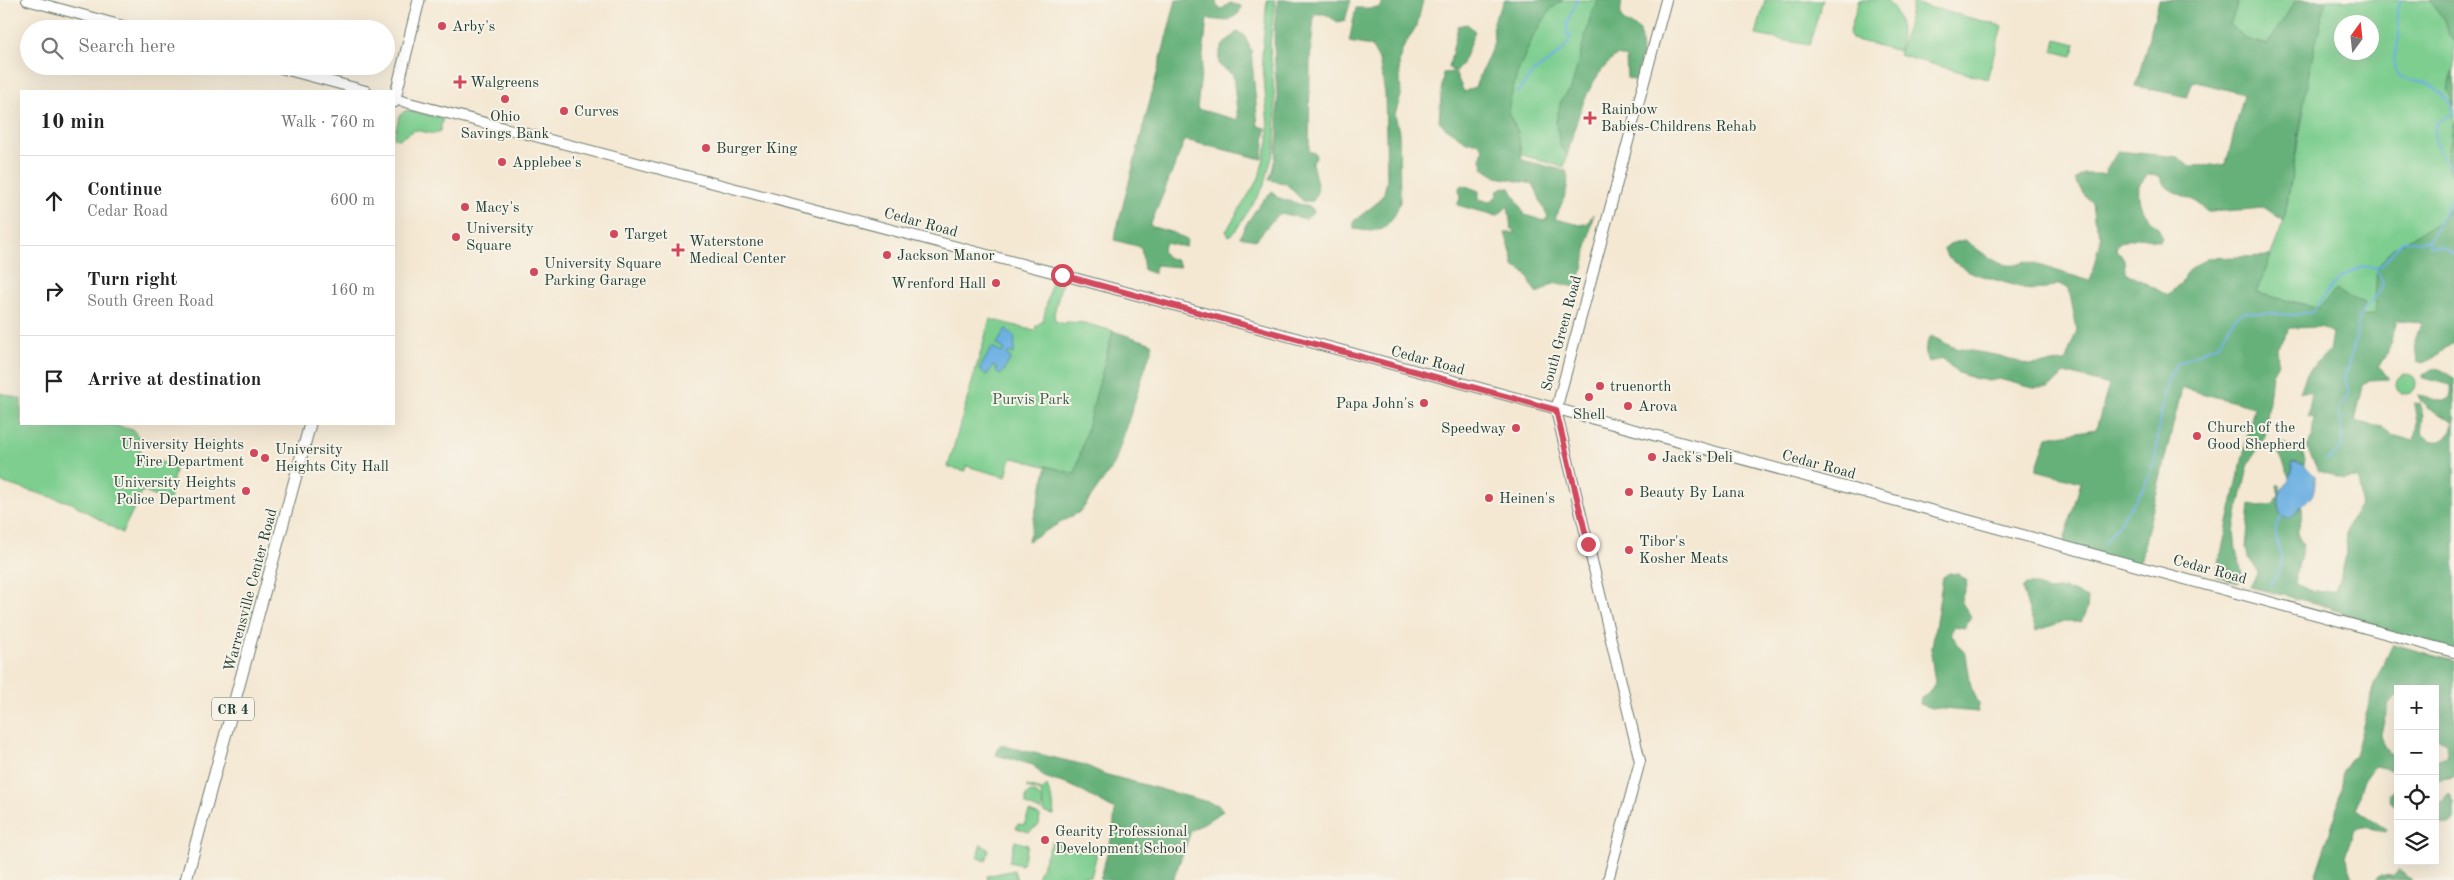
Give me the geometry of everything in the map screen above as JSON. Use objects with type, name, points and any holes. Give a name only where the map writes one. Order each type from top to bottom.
[{"type":"main road","points":[[27,0],[101,20]]},
{"type":"main road","points":[[395,96],[419,0]]},
{"type":"main road","name":"South Green Road","points":[[1608,880],[1640,761],[1556,410],[1666,0]]},
{"type":"main road","points":[[306,75],[362,90]]},
{"type":"main road","name":"Cedar Road","points":[[395,100],[736,188],[2454,652]]},
{"type":"main road","name":"Warrensville Center Road","points":[[186,880],[310,425]]},
{"type":"green space","points":[[1176,0],[1216,0],[1217,7],[1222,9],[1230,3],[1241,6],[1239,13],[1228,21],[1207,19],[1197,109],[1238,120],[1233,75],[1219,65],[1219,54],[1223,46],[1237,32],[1244,35],[1251,50],[1258,126],[1266,128],[1262,159],[1185,140],[1150,226],[1174,233],[1187,240],[1186,247],[1165,243],[1162,251],[1167,257],[1178,261],[1180,267],[1155,265],[1155,274],[1144,270],[1141,247],[1114,240]]},
{"type":"green space","points":[[1267,0],[1275,0],[1270,44],[1276,114],[1275,148],[1263,188],[1236,230],[1229,236],[1226,231],[1259,178],[1269,138],[1262,55]]},
{"type":"green space","points":[[1278,0],[1351,0],[1345,20],[1338,22],[1325,14],[1314,14],[1310,62],[1309,151],[1315,153],[1316,157],[1312,163],[1318,189],[1313,201],[1303,201],[1285,183],[1269,180],[1275,158],[1278,135],[1274,45]]},
{"type":"green space","points":[[1384,0],[1423,0],[1417,25],[1403,48],[1399,61],[1401,96],[1395,114],[1399,132],[1400,202],[1394,216],[1383,229],[1371,231],[1354,229],[1354,221],[1378,202],[1384,193],[1387,180],[1385,93],[1379,60],[1371,46],[1349,42],[1356,8],[1379,8]]},
{"type":"green space","points":[[1505,0],[1563,0],[1551,9],[1533,37],[1517,74],[1509,105],[1509,114],[1518,132],[1522,160],[1566,171],[1567,189],[1555,219],[1580,225],[1588,223],[1593,214],[1583,269],[1575,287],[1554,284],[1537,293],[1526,273],[1513,266],[1513,259],[1505,233],[1515,233],[1511,228],[1508,206],[1497,216],[1457,205],[1460,199],[1459,188],[1463,185],[1479,191],[1479,199],[1490,202],[1496,197],[1498,190],[1504,187],[1510,188],[1525,215],[1545,221],[1548,216],[1533,184],[1497,177],[1483,168],[1481,157],[1483,148],[1478,142],[1466,142],[1439,121],[1443,73],[1455,72],[1464,92],[1475,87],[1494,43],[1493,21]]},
{"type":"green space","points":[[1523,0],[1610,0],[1564,167],[1505,150],[1499,123]]},
{"type":"green space","points":[[1599,0],[1622,0],[1622,19],[1640,31],[1642,53],[1636,81],[1627,78],[1626,58],[1618,55],[1599,74],[1591,86],[1579,114],[1567,155],[1560,146],[1556,122],[1561,100],[1571,89],[1592,12]]},
{"type":"green space","points":[[1765,0],[1823,0],[1809,45],[1756,35]]},
{"type":"green space","points":[[1859,0],[1887,0],[1892,5],[1898,17],[1901,30],[1899,51],[1852,39],[1849,34]]},
{"type":"green space","points":[[2159,0],[2239,0],[2230,24],[2246,39],[2267,45],[2296,0],[2326,0],[2310,67],[2284,221],[2265,208],[2209,212],[2203,206],[2168,188],[2160,176],[2147,175],[2139,185],[2140,201],[2144,213],[2158,228],[2162,237],[2160,241],[2141,237],[2120,242],[2116,248],[2124,260],[2125,272],[2167,295],[2181,284],[2185,274],[2206,258],[2271,256],[2256,293],[2319,308],[2336,289],[2346,296],[2364,303],[2360,317],[2374,314],[2377,268],[2392,249],[2438,222],[2454,203],[2454,343],[2432,359],[2423,363],[2417,363],[2415,342],[2421,322],[2397,320],[2387,354],[2379,366],[2389,379],[2369,380],[2363,386],[2355,421],[2383,428],[2392,435],[2414,441],[2417,423],[2414,404],[2419,403],[2423,416],[2421,434],[2432,440],[2442,441],[2449,435],[2453,423],[2424,404],[2418,395],[2440,401],[2449,399],[2451,385],[2423,378],[2423,375],[2428,371],[2436,368],[2440,369],[2454,378],[2454,652],[2347,622],[2348,614],[2331,609],[2331,607],[2250,587],[2258,572],[2248,556],[2246,548],[2250,504],[2259,506],[2275,504],[2279,495],[2277,485],[2280,485],[2279,509],[2283,517],[2297,513],[2301,504],[2302,508],[2302,516],[2297,534],[2303,545],[2294,584],[2315,592],[2335,591],[2343,568],[2346,557],[2346,533],[2352,517],[2360,504],[2360,490],[2357,478],[2344,479],[2318,471],[2307,447],[2312,439],[2314,418],[2308,416],[2312,392],[2300,392],[2308,371],[2329,351],[2332,333],[2321,327],[2290,328],[2277,347],[2278,363],[2272,374],[2265,437],[2249,463],[2234,531],[2236,550],[2242,573],[2239,582],[2216,576],[2254,407],[2182,388],[2139,566],[2063,545],[2081,482],[2036,470],[2047,437],[2096,429],[2109,385],[2065,373],[2049,388],[2033,388],[1999,379],[1989,381],[1973,378],[1958,373],[1943,359],[1928,362],[1926,349],[1931,336],[1955,348],[2001,356],[2028,365],[2065,362],[2077,330],[2069,289],[2059,284],[2046,289],[2031,290],[1968,271],[1947,257],[1944,249],[1953,243],[1965,240],[2001,263],[2017,265],[2025,261],[2090,281],[2101,237],[2094,219],[2092,202],[2084,195],[2075,180],[2083,174],[2104,174],[2118,151],[2177,157],[2191,166],[2226,164],[2244,94],[2193,81],[2187,97],[2136,86]]},
{"type":"green space","points":[[2177,0],[2454,0],[2454,300],[2359,317],[2256,293],[2284,221],[2304,110],[2171,26]]},
{"type":"green space","points":[[2429,0],[2454,0],[2454,42],[2449,36],[2445,20]]},
{"type":"green space","points":[[1913,3],[2002,26],[1987,79],[1899,55]]},
{"type":"green space","points":[[1467,24],[1475,31],[1459,68],[1456,71],[1451,70],[1449,67],[1458,26]]},
{"type":"green space","points":[[2056,39],[2076,44],[2072,56],[2053,51]]},
{"type":"green space","points":[[2454,70],[2454,106],[2447,89]]},
{"type":"green space","points":[[406,110],[443,118],[440,131],[435,134],[415,130],[399,139],[395,138],[395,134],[399,116]]},
{"type":"green space","points":[[2454,121],[2454,177],[2446,166]]},
{"type":"green space","points":[[1273,191],[1276,197],[1312,208],[1314,212],[1306,219],[1284,214],[1276,216],[1256,240],[1240,237],[1254,212]]},
{"type":"green space","name":"Purvis Park","points":[[1052,279],[1062,282],[1054,314],[1055,321],[1065,324],[1066,322],[1084,323],[1113,331],[1075,474],[1014,458],[1010,460],[1006,477],[966,466],[965,471],[948,467],[990,319],[1035,331],[1036,326],[1043,321]]},
{"type":"green space","points":[[1113,331],[1153,344],[1114,465],[1081,511],[1028,541],[1047,466],[1075,474]]},
{"type":"green space","points":[[2406,374],[2413,377],[2416,384],[2413,391],[2406,394],[2399,391],[2396,384],[2399,377]]},
{"type":"green space","points":[[0,393],[20,399],[20,425],[114,425],[133,430],[142,441],[139,458],[176,465],[169,502],[142,491],[122,533],[72,503],[0,482]]},
{"type":"green space","points":[[2282,443],[2301,449],[2305,460],[2304,465],[2293,462],[2291,479],[2277,449],[2277,444]]},
{"type":"green space","points":[[1949,573],[1958,574],[1967,581],[1961,601],[1971,617],[1965,628],[1953,626],[1951,634],[1966,655],[1971,687],[1979,704],[1978,712],[1931,708],[1920,704],[1921,698],[1928,694],[1935,683],[1931,654],[1943,577]]},
{"type":"green space","points":[[2027,584],[2034,584],[2048,591],[2065,589],[2088,598],[2087,609],[2081,622],[2062,622],[2036,631],[2022,589]]},
{"type":"green space","points":[[2393,644],[2454,661],[2454,777],[2439,779],[2439,759],[2447,756],[2446,743],[2439,739],[2439,685],[2394,685],[2394,699],[2389,703],[2380,736],[2390,755],[2394,756],[2394,771],[2376,766],[2371,770],[2362,785],[2356,809],[2386,828],[2385,831],[2363,827],[2354,829],[2345,856],[2353,878],[2356,880],[2314,880],[2337,811],[2343,771],[2349,760],[2355,756],[2374,684]]},
{"type":"green space","points":[[1000,745],[1085,765],[1104,774],[1219,805],[1223,811],[1191,831],[1173,880],[1100,880],[1113,832],[1115,810],[1072,786],[1044,777],[1033,765],[996,755]]},
{"type":"green space","points":[[1027,786],[1042,790],[1047,786],[1053,802],[1054,815],[1044,813],[1041,792],[1027,788]]},
{"type":"green space","points":[[2394,790],[2394,805],[2391,802],[2389,794]]},
{"type":"green space","points":[[1030,792],[1037,794],[1043,802],[1041,811],[1026,805],[1026,796]]},
{"type":"green space","points":[[2449,794],[2454,803],[2454,820],[2451,824],[2439,825],[2439,802],[2443,803]]},
{"type":"green space","points":[[1029,812],[1040,816],[1039,825],[1029,832],[1016,828],[1018,824],[1024,825]]},
{"type":"green space","points":[[1015,841],[1028,845],[1022,865],[1009,862]]},
{"type":"green space","points":[[1052,842],[1097,853],[1091,877],[1084,876],[1085,880],[1036,880]]},
{"type":"green space","points":[[981,844],[989,850],[986,861],[977,857]]},
{"type":"green space","points":[[2399,869],[2412,880],[2375,880],[2380,875],[2393,876]]},
{"type":"green space","points":[[1014,870],[1017,880],[988,880],[987,876]]},
{"type":"water","points":[[1006,328],[1015,338],[1014,354],[1009,352],[1007,355],[1011,358],[1001,375],[996,372],[997,369],[993,366],[987,375],[979,370],[992,347],[1002,353],[1004,349],[997,344]]},
{"type":"water","points":[[2291,463],[2304,465],[2315,476],[2315,485],[2311,497],[2301,505],[2292,517],[2286,518],[2280,514],[2279,498],[2281,491],[2289,480],[2292,471]]},
{"type":"waterway","points":[[1517,93],[1532,74],[1559,54],[1568,43],[1571,36],[1567,36],[1567,24],[1577,0]]},
{"type":"waterway","points":[[2400,0],[2397,9],[2399,35],[2394,60],[2395,70],[2405,79],[2431,85],[2442,94],[2453,108],[2453,114],[2439,121],[2435,126],[2434,133],[2438,147],[2454,172]]},
{"type":"waterway","points":[[2104,544],[2144,488],[2156,455],[2160,417],[2168,380],[2176,364],[2218,344],[2235,318],[2244,312],[2293,315],[2311,313],[2339,278],[2362,267],[2380,267],[2403,240],[2419,242],[2430,240],[2454,193]]},
{"type":"waterway","points":[[2428,240],[2430,246],[2446,248],[2454,255]]},
{"type":"waterway","points":[[2325,460],[2340,450],[2343,444],[2339,410],[2349,393],[2344,378],[2353,350],[2359,320],[2364,309],[2381,290],[2383,283],[2375,267]]},
{"type":"waterway","points":[[2270,584],[2278,574],[2281,565],[2276,533],[2277,525],[2282,516]]},
{"type":"place","name":"Arby's","points":[[442,26]]},
{"type":"place","name":"Walgreens","points":[[460,82]]},
{"type":"place","name":"Ohio Savings Bank","points":[[505,99]]},
{"type":"place","name":"Curves","points":[[564,111]]},
{"type":"place","name":"Rainbow Babies-Childrens Rehab","points":[[1590,118]]},
{"type":"place","name":"Burger King","points":[[706,148]]},
{"type":"place","name":"Applebee's","points":[[502,162]]},
{"type":"place","name":"Macy's","points":[[465,207]]},
{"type":"place","name":"Target","points":[[614,234]]},
{"type":"place","name":"University Square","points":[[456,237]]},
{"type":"place","name":"Waterstone Medical Center","points":[[678,250]]},
{"type":"place","name":"Jackson Manor","points":[[887,255]]},
{"type":"place","name":"University Square Parking Garage","points":[[534,272]]},
{"type":"place","name":"Wrenford Hall","points":[[996,283]]},
{"type":"place","name":"truenorth","points":[[1600,386]]},
{"type":"place","name":"Shell","points":[[1589,397]]},
{"type":"place","name":"Papa John's","points":[[1424,403]]},
{"type":"place","name":"Arova","points":[[1628,406]]},
{"type":"place","name":"Speedway","points":[[1516,428]]},
{"type":"place","name":"Church of the Good Shepherd","points":[[2197,436]]},
{"type":"place","name":"University Heights Fire Department","points":[[254,453]]},
{"type":"place","name":"Jack's Deli","points":[[1652,457]]},
{"type":"place","name":"University Heights City Hall","points":[[265,458]]},
{"type":"place","name":"University Heights Police Department","points":[[246,491]]},
{"type":"place","name":"Beauty By Lana","points":[[1629,492]]},
{"type":"place","name":"Heinen's","points":[[1489,498]]},
{"type":"place","name":"Tibor's Kosher Meats","points":[[1629,550]]},
{"type":"place","name":"Gearity Professional Development School","points":[[1045,840]]},
{"type":"route","points":[[1062,275],[1556,410],[1588,544]]}]
